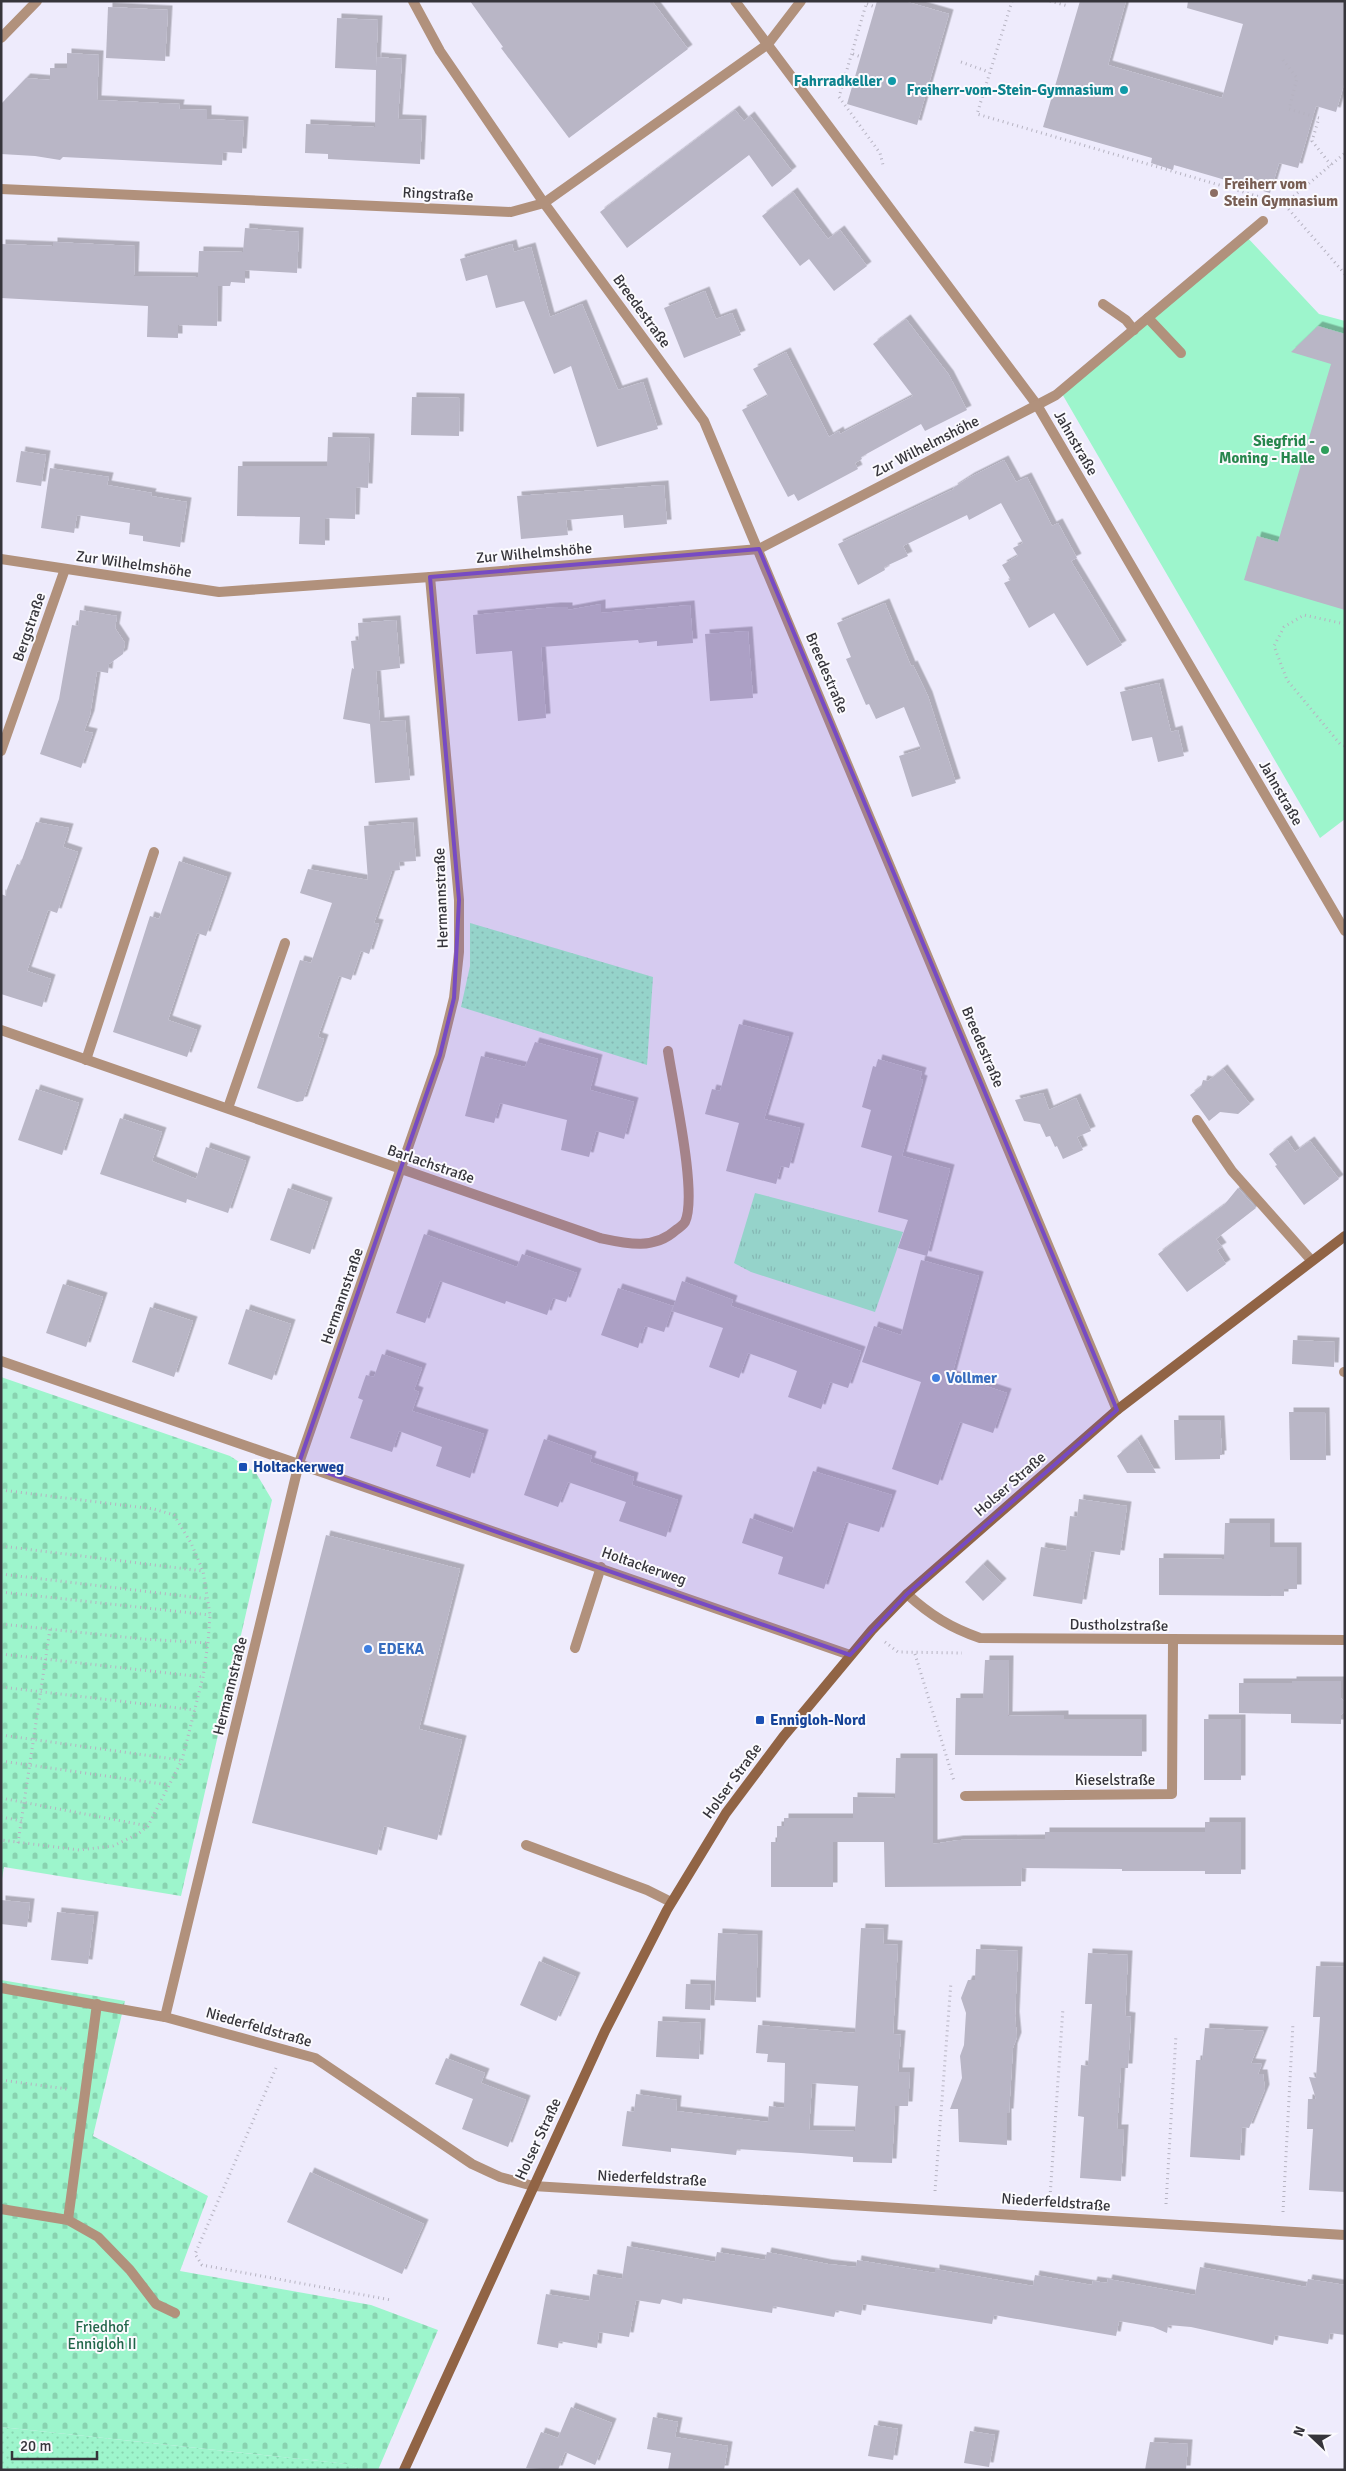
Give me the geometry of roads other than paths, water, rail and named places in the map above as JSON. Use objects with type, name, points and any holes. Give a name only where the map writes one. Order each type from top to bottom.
[{"type":"main road","name":"Holser Straße","points":[[404,2470],[604,2031],[671,1902],[739,1795],[783,1737],[850,1655],[907,1594],[1117,1410],[1311,1260],[1345,1236]]},
{"type":"street","points":[[1,38],[37,1]]},
{"type":"street","name":"Breedestraße","points":[[413,1],[440,51],[544,203],[704,421],[1117,1410]]},
{"type":"street","name":"Jahnstraße","points":[[735,1],[1037,405],[1345,931]]},
{"type":"street","name":"Ringstraße","points":[[1,189],[511,212],[544,203],[768,44],[801,1]]},
{"type":"street","name":"Zur Wilhelmshöhe","points":[[1,559],[219,592],[430,577],[759,549],[1056,395],[1263,221]]},
{"type":"street","points":[[1103,304],[1126,320],[1134,330]]},
{"type":"street","points":[[1148,318],[1181,353]]},
{"type":"street","name":"Bergstraße","points":[[1,751],[65,570]]},
{"type":"street","name":"Hermannstraße","points":[[166,2016],[299,1463],[402,1170],[440,1055],[454,998],[459,952],[459,900],[430,577]]},
{"type":"street","points":[[86,1060],[154,852]]},
{"type":"street","points":[[228,1108],[285,943]]},
{"type":"street","name":"Barlachstraße","points":[[1,1030],[600,1238],[638,1244],[656,1243],[669,1236],[684,1223],[688,1204],[689,1180],[668,1051]]},
{"type":"street","points":[[1197,1120],[1232,1171],[1311,1260]]},
{"type":"street","name":"Holtackerweg","points":[[1,1361],[850,1655]]},
{"type":"street","points":[[575,1648],[600,1567]]},
{"type":"street","name":"Dustholzstraße","points":[[907,1594],[929,1614],[955,1629],[980,1638],[1173,1641],[1345,1640]]},
{"type":"street","name":"Kieselstraße","points":[[965,1796],[1172,1794],[1173,1641]]},
{"type":"street","points":[[526,1845],[647,1890],[671,1902]]},
{"type":"street","name":"Niederfeldstraße","points":[[1,1988],[166,2016],[314,2058],[472,2164],[500,2177],[534,2186],[1345,2236]]},
{"type":"street","points":[[68,2220],[97,2004]]},
{"type":"street","points":[[1,2209],[68,2220],[98,2237],[130,2270],[156,2304],[176,2313]]},
{"type":"place","name":"Fahrradkeller","points":[[892,81]]},
{"type":"place","name":"Freiherr-vom-Stein-Gymnasium","points":[[1124,90]]},
{"type":"place","name":"Freiherr vom Stein Gymnasium","points":[[1214,193]]},
{"type":"place","name":"Siegfrid - Moning - Halle","points":[[1325,450]]},
{"type":"place","name":"Vollmer","points":[[936,1378]]},
{"type":"place","name":"Holtackerweg","points":[[243,1467]]},
{"type":"place","name":"EDEKA","points":[[368,1649]]},
{"type":"place","name":"Ennigloh-Nord","points":[[760,1720]]},
{"type":"park label","name":"Friedhof Ennigloh II","points":[[102,2336]]}]
